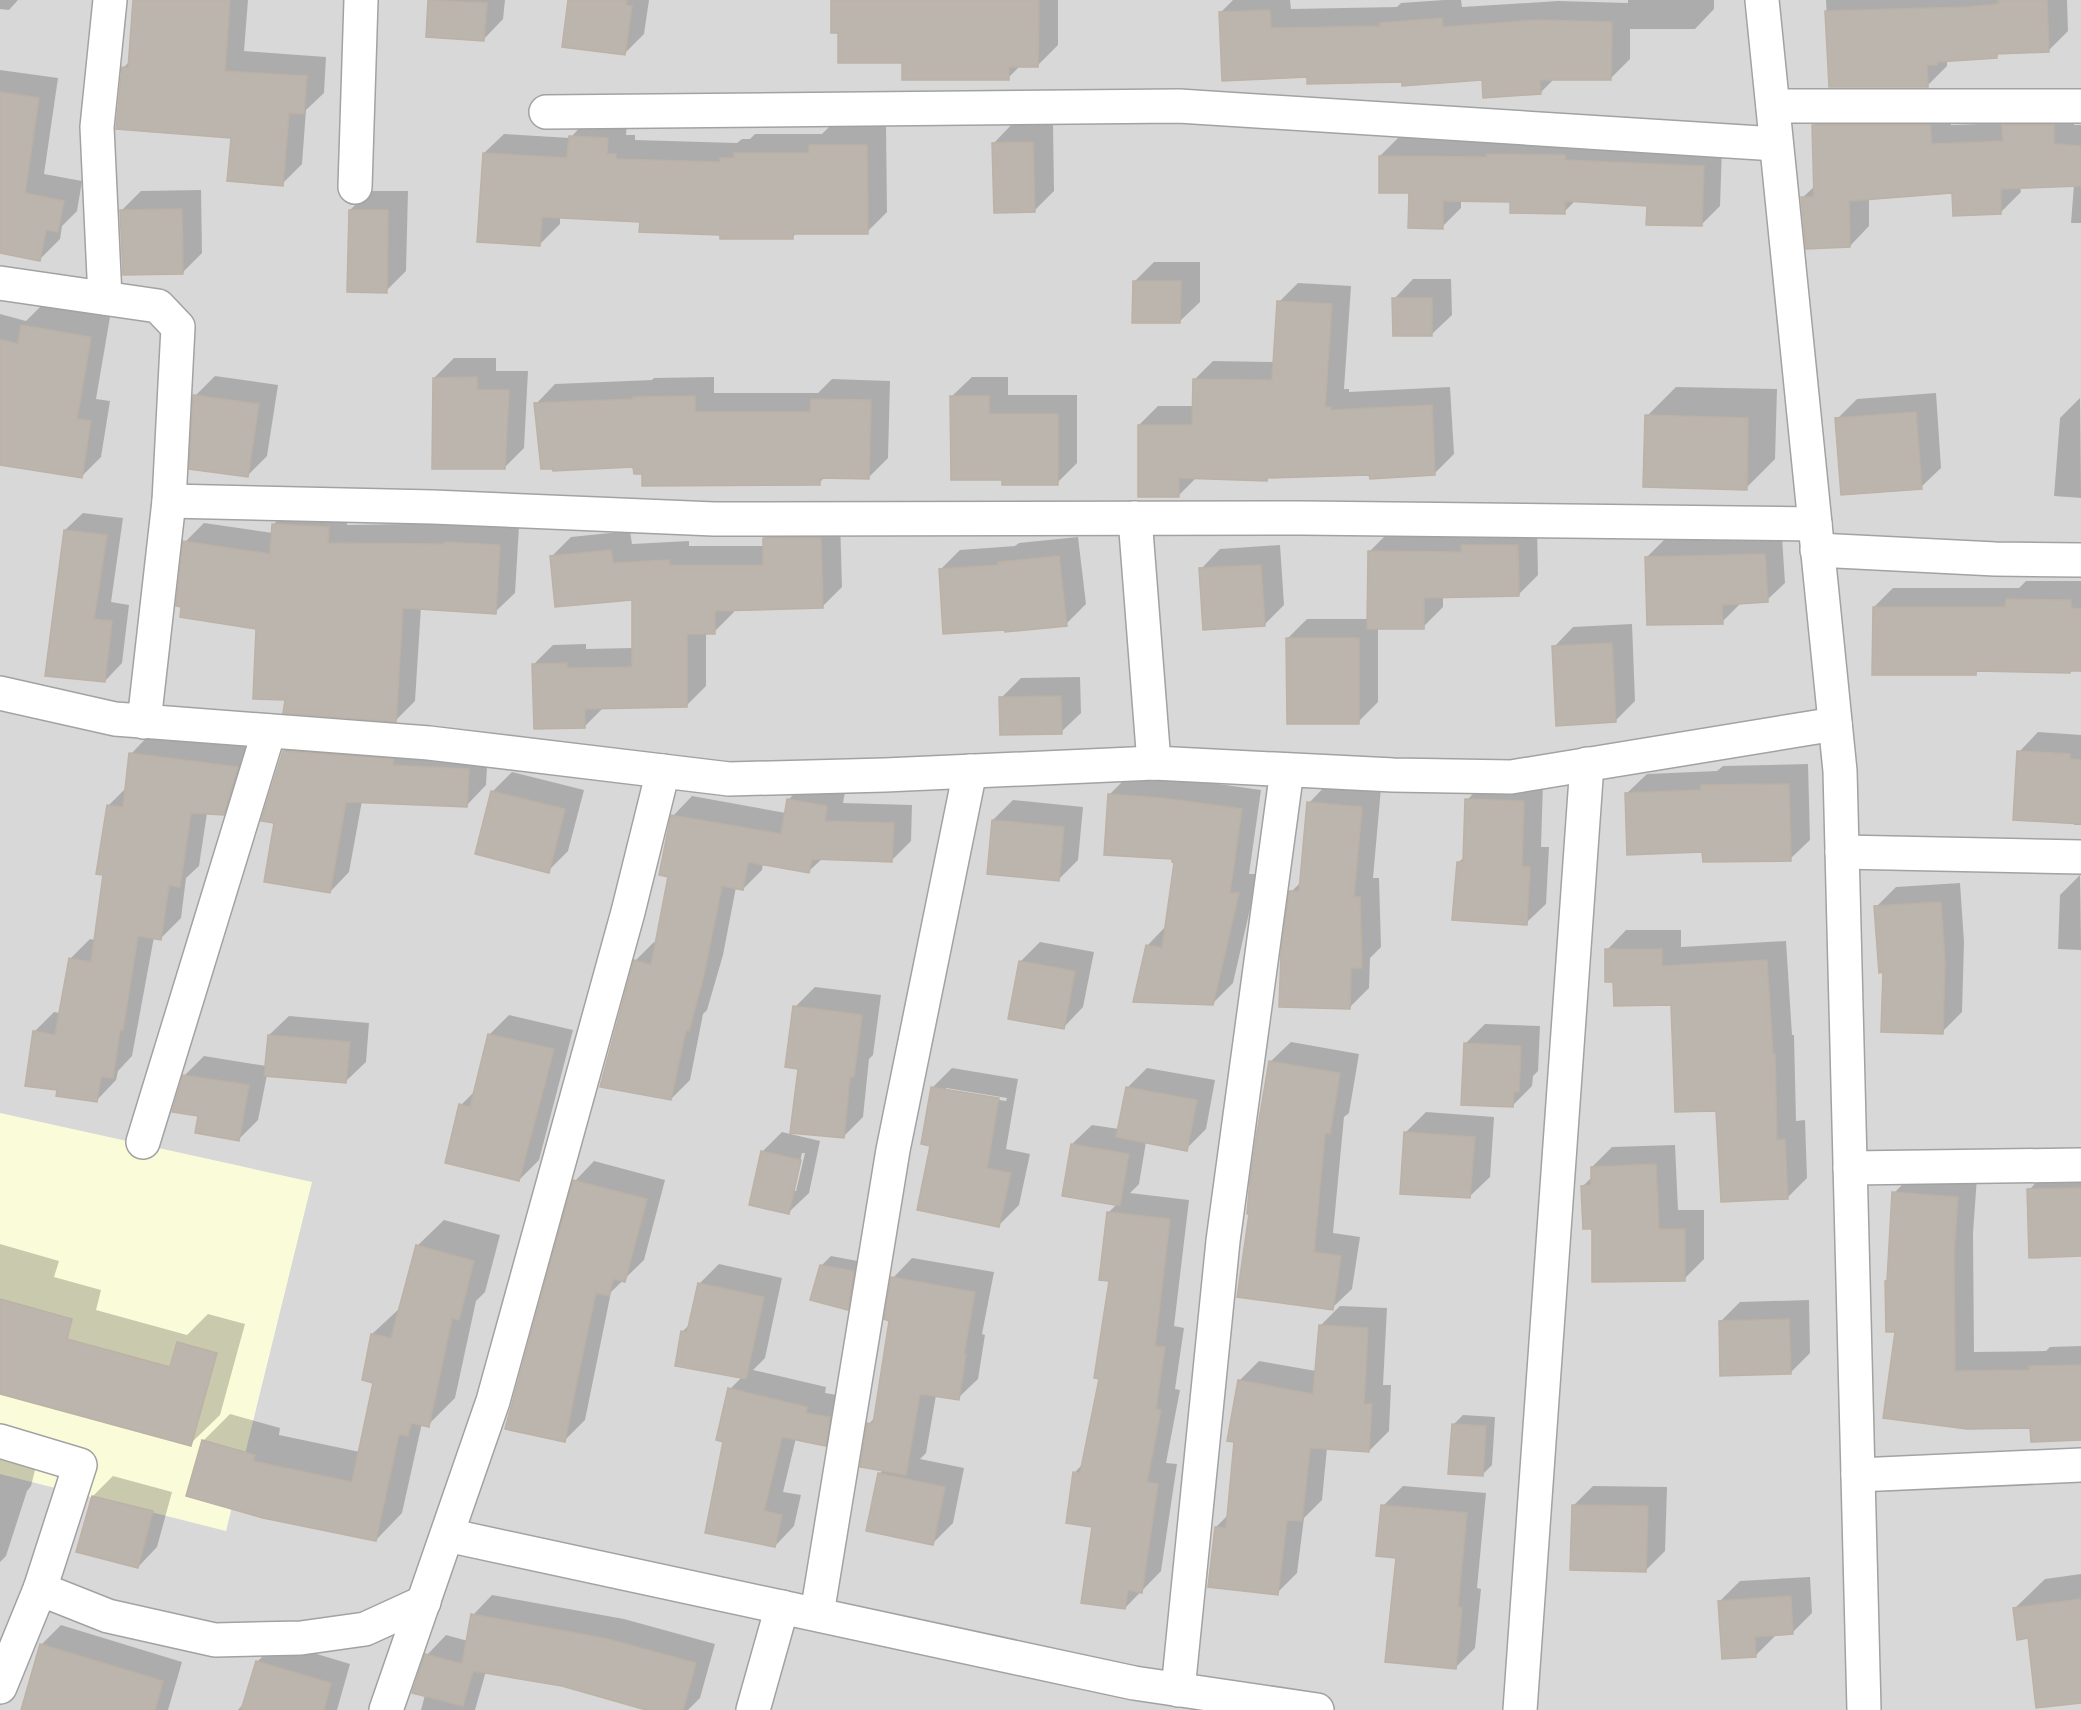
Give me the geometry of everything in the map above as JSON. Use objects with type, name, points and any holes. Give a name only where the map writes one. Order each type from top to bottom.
[{"type":"street","points":[[105,298],[97,127],[110,0]]},
{"type":"street","points":[[356,187],[361,0]]},
{"type":"street","points":[[1762,0],[1840,771],[1864,1710]]},
{"type":"street","points":[[546,112],[1179,106],[1776,144]]},
{"type":"street","points":[[1773,106],[2081,106]]},
{"type":"street","points":[[0,283],[158,306],[178,327],[169,501],[144,722]]},
{"type":"street","points":[[169,501],[433,507],[714,519],[1136,518],[1816,537],[1995,559],[2081,560]]},
{"type":"street","points":[[1136,518],[1154,763]]},
{"type":"street","points":[[0,693],[115,719],[429,743],[729,779],[1154,763],[1511,777],[1835,724]]},
{"type":"street","points":[[143,1142],[269,731]]},
{"type":"street","points":[[1520,1710],[1587,764]]},
{"type":"street","points":[[1178,1690],[1222,1241],[1287,770]]},
{"type":"street","points":[[386,1710],[493,1401],[628,912],[663,771]]},
{"type":"street","points":[[817,1614],[893,1150],[970,771]]},
{"type":"street","points":[[1842,852],[2081,857]]},
{"type":"street","points":[[1850,1168],[2081,1165]]},
{"type":"street","points":[[0,1441],[80,1465],[40,1589],[0,1687]]},
{"type":"street","points":[[1858,1475],[2081,1465]]},
{"type":"street","points":[[447,1535],[1134,1683],[1317,1710]]},
{"type":"street","points":[[40,1589],[108,1616],[215,1640],[301,1638],[365,1629],[424,1602]]},
{"type":"street","points":[[753,1710],[782,1606]]},
{"type":"shaded area","points":[[0,0],[2081,0],[2081,1710],[0,1710]]},
{"type":"shaded area","points":[[0,1113],[312,1182],[226,1531],[0,1474]]},
{"type":"building","points":[[133,0],[230,0],[225,71],[307,76],[304,114],[289,113],[283,186],[227,181],[231,138],[116,129],[122,67],[128,68]]},
{"type":"building","points":[[428,0],[487,3],[484,41],[426,37]]},
{"type":"building","points":[[568,0],[627,0],[626,5],[632,6],[625,55],[562,47]]},
{"type":"building","points":[[831,0],[1039,0],[1038,67],[1009,67],[1009,80],[902,80],[902,63],[838,63],[838,33],[831,33]]},
{"type":"building","points":[[1998,0],[2047,0],[2049,52],[1997,54],[1997,58],[1937,62],[1937,65],[1927,65],[1928,87],[1829,87],[1825,11],[1967,7],[1999,4]]},
{"type":"building","points":[[1270,10],[1271,28],[1380,26],[1380,23],[1442,18],[1443,27],[1537,20],[1612,22],[1611,80],[1540,80],[1541,94],[1483,98],[1482,80],[1402,86],[1402,82],[1307,84],[1307,77],[1222,81],[1219,12]]},
{"type":"building","points":[[0,92],[39,98],[25,193],[64,201],[58,232],[46,230],[40,261],[0,253]]},
{"type":"building","points":[[1812,125],[1930,125],[1932,144],[2003,141],[2002,125],[2054,125],[2054,144],[2081,146],[2081,186],[2001,189],[2001,214],[1953,216],[1952,193],[1849,201],[1850,247],[1806,249],[1801,197],[1814,197]]},
{"type":"building","points":[[569,136],[608,138],[607,154],[616,154],[616,159],[720,162],[720,158],[734,158],[734,153],[809,153],[809,145],[867,145],[868,234],[793,234],[793,239],[720,239],[720,235],[639,232],[640,222],[542,217],[540,246],[477,242],[483,153],[567,158]]},
{"type":"building","points":[[1033,142],[1035,212],[994,213],[992,143]]},
{"type":"building","points":[[1487,154],[1565,155],[1565,160],[1704,166],[1702,226],[1646,225],[1647,206],[1565,201],[1565,214],[1510,213],[1510,202],[1443,201],[1443,229],[1408,228],[1409,193],[1379,193],[1379,156],[1487,157]]},
{"type":"building","points":[[182,209],[183,274],[123,275],[120,210]]},
{"type":"building","points":[[349,210],[388,210],[387,293],[347,292]]},
{"type":"building","points":[[1133,281],[1181,281],[1180,323],[1132,323]]},
{"type":"building","points":[[1392,298],[1432,298],[1432,336],[1393,336]]},
{"type":"building","points":[[1277,301],[1332,304],[1325,407],[1331,407],[1331,410],[1432,405],[1435,475],[1370,479],[1369,475],[1267,478],[1267,481],[1179,478],[1179,497],[1138,497],[1138,425],[1192,425],[1193,379],[1272,380]]},
{"type":"building","points":[[21,325],[91,337],[77,419],[91,421],[82,478],[0,465],[0,339],[18,344]]},
{"type":"building","points":[[477,377],[477,390],[509,390],[505,469],[432,469],[433,378]]},
{"type":"building","points":[[193,395],[259,404],[248,477],[189,469]]},
{"type":"building","points":[[695,396],[695,412],[810,412],[811,399],[871,400],[869,479],[820,478],[820,485],[642,486],[642,474],[634,474],[633,467],[553,471],[553,469],[541,469],[534,403]]},
{"type":"building","points":[[950,396],[989,396],[989,414],[1058,414],[1058,485],[1002,485],[1002,480],[951,480]]},
{"type":"building","points":[[1916,412],[1922,489],[1841,495],[1835,418]]},
{"type":"building","points":[[1645,415],[1748,418],[1747,490],[1643,487]]},
{"type":"building","points":[[272,524],[329,527],[328,543],[445,544],[445,542],[500,545],[496,614],[403,608],[396,722],[283,713],[285,700],[253,699],[256,629],[180,617],[181,607],[176,606],[183,541],[270,554]]},
{"type":"building","points":[[64,530],[107,535],[94,619],[112,621],[105,682],[45,676]]},
{"type":"building","points":[[763,538],[821,538],[823,608],[715,611],[715,634],[687,634],[687,707],[585,709],[585,728],[534,729],[532,664],[567,663],[567,668],[632,667],[632,600],[555,607],[550,556],[611,550],[613,563],[669,560],[670,565],[763,565]]},
{"type":"building","points":[[1461,545],[1518,545],[1519,596],[1424,598],[1424,629],[1367,629],[1368,551],[1462,552]]},
{"type":"building","points":[[1765,554],[1768,602],[1722,605],[1723,624],[1647,625],[1645,557]]},
{"type":"building","points":[[1059,556],[1067,626],[1005,632],[1005,630],[943,634],[939,569],[998,565],[998,562]]},
{"type":"building","points":[[1261,565],[1265,626],[1203,630],[1199,568]]},
{"type":"building","points":[[2006,599],[2071,600],[2071,608],[2081,609],[2081,671],[2070,671],[2070,673],[1976,671],[1976,675],[1872,675],[1873,607],[2005,607]]},
{"type":"building","points":[[1286,638],[1359,638],[1359,724],[1287,724]]},
{"type":"building","points":[[1612,643],[1616,722],[1556,726],[1552,646]]},
{"type":"building","points":[[1061,696],[1062,734],[1000,735],[999,697]]},
{"type":"building","points":[[283,751],[394,759],[393,765],[469,769],[467,807],[346,802],[330,893],[264,882],[274,823],[261,821]]},
{"type":"building","points":[[2017,751],[2070,754],[2070,759],[2081,760],[2081,824],[2013,820]]},
{"type":"building","points":[[129,753],[238,767],[224,815],[191,813],[180,887],[169,885],[161,940],[138,936],[113,1078],[101,1077],[97,1102],[56,1096],[57,1090],[25,1086],[33,1031],[55,1035],[69,958],[91,962],[103,875],[96,874],[107,805],[123,807]]},
{"type":"building","points":[[1789,784],[1791,861],[1703,862],[1702,852],[1627,855],[1625,793],[1701,790],[1701,785]]},
{"type":"building","points":[[491,791],[565,809],[549,873],[475,854]]},
{"type":"building","points":[[1108,794],[1162,798],[1242,809],[1230,893],[1239,893],[1213,1005],[1133,1002],[1146,945],[1162,948],[1174,863],[1172,859],[1104,855]]},
{"type":"building","points":[[787,799],[827,806],[825,821],[894,823],[892,862],[812,859],[809,873],[748,862],[743,890],[722,886],[704,975],[689,1031],[686,1030],[671,1100],[600,1087],[634,960],[651,965],[668,877],[659,875],[671,815],[781,834]]},
{"type":"building","points":[[1465,799],[1524,801],[1522,866],[1530,867],[1527,925],[1452,920],[1457,862],[1463,862]]},
{"type":"building","points":[[1307,802],[1362,807],[1354,897],[1360,897],[1362,968],[1351,968],[1350,1009],[1279,1007],[1281,953],[1289,891],[1299,891]]},
{"type":"building","points":[[992,820],[1064,827],[1059,881],[987,874]]},
{"type":"building","points":[[1941,902],[1945,962],[1943,1034],[1881,1032],[1883,972],[1879,973],[1874,906]]},
{"type":"building","points":[[1605,949],[1662,949],[1662,966],[1767,960],[1773,1054],[1775,1054],[1777,1140],[1785,1139],[1788,1199],[1721,1202],[1716,1111],[1675,1112],[1671,1005],[1614,1006],[1613,982],[1605,982]]},
{"type":"building","points":[[1019,961],[1075,971],[1064,1029],[1008,1019]]},
{"type":"building","points":[[793,1006],[862,1015],[854,1077],[850,1076],[844,1138],[790,1133],[798,1069],[785,1067]]},
{"type":"building","points":[[488,1034],[554,1049],[519,1181],[445,1163],[459,1104],[470,1107]]},
{"type":"building","points":[[268,1035],[350,1042],[346,1083],[264,1076]]},
{"type":"building","points":[[1464,1043],[1521,1046],[1519,1092],[1514,1092],[1513,1107],[1461,1105]]},
{"type":"building","points":[[1269,1061],[1340,1073],[1330,1134],[1325,1133],[1314,1252],[1341,1256],[1333,1310],[1237,1297],[1249,1214],[1247,1214],[1250,1179]]},
{"type":"building","points":[[183,1075],[249,1085],[239,1141],[195,1133],[198,1116],[172,1112]]},
{"type":"building","points":[[931,1087],[999,1098],[987,1168],[1011,1173],[999,1227],[917,1210],[930,1146],[921,1144]]},
{"type":"building","points":[[1126,1087],[1197,1100],[1187,1151],[1116,1137]]},
{"type":"building","points":[[1404,1132],[1475,1137],[1470,1198],[1400,1194]]},
{"type":"building","points":[[1071,1144],[1129,1154],[1120,1206],[1062,1196]]},
{"type":"building","points":[[761,1151],[801,1160],[789,1214],[749,1205]]},
{"type":"building","points":[[1656,1164],[1659,1229],[1685,1229],[1685,1281],[1592,1282],[1592,1229],[1583,1229],[1581,1186],[1591,1185],[1591,1167]]},
{"type":"building","points":[[573,1180],[647,1199],[625,1282],[613,1279],[609,1296],[596,1293],[565,1442],[505,1429]]},
{"type":"building","points":[[2081,1188],[2081,1256],[2029,1258],[2027,1189]]},
{"type":"building","points":[[1892,1192],[1958,1197],[1954,1253],[1955,1371],[2029,1370],[2029,1366],[2081,1365],[2081,1440],[2031,1442],[2030,1428],[1967,1429],[1883,1418],[1895,1332],[1886,1332],[1885,1281],[1887,1281]]},
{"type":"building","points":[[1107,1212],[1170,1219],[1155,1346],[1165,1347],[1156,1409],[1161,1410],[1147,1482],[1158,1484],[1142,1593],[1128,1590],[1125,1609],[1081,1603],[1092,1527],[1066,1523],[1073,1472],[1080,1473],[1099,1379],[1094,1378],[1109,1281],[1099,1280]]},
{"type":"building","points":[[416,1245],[474,1261],[459,1320],[452,1318],[429,1427],[411,1423],[408,1436],[399,1434],[376,1541],[263,1518],[186,1496],[202,1440],[255,1455],[253,1461],[352,1482],[373,1383],[362,1380],[371,1334],[391,1338]]},
{"type":"building","points":[[820,1265],[854,1271],[848,1310],[810,1300]]},
{"type":"building","points":[[891,1277],[975,1292],[959,1400],[920,1394],[906,1475],[860,1467],[867,1423],[873,1424],[889,1321],[884,1319]]},
{"type":"building","points":[[698,1283],[764,1297],[746,1379],[675,1366],[681,1331],[687,1332]]},
{"type":"building","points":[[0,1299],[72,1319],[67,1339],[170,1367],[177,1342],[217,1353],[191,1446],[0,1394]]},
{"type":"building","points":[[1789,1319],[1791,1374],[1720,1376],[1719,1321]]},
{"type":"building","points":[[1319,1325],[1368,1328],[1364,1404],[1372,1404],[1369,1452],[1310,1448],[1302,1521],[1287,1520],[1278,1595],[1208,1587],[1215,1527],[1226,1528],[1234,1442],[1227,1441],[1238,1380],[1313,1394]]},
{"type":"building","points":[[728,1388],[807,1407],[806,1413],[830,1417],[826,1446],[782,1437],[764,1511],[782,1515],[775,1547],[705,1533],[723,1442],[716,1440]]},
{"type":"building","points":[[1452,1424],[1486,1426],[1483,1476],[1448,1474]]},
{"type":"building","points":[[878,1473],[945,1487],[933,1545],[866,1531]]},
{"type":"building","points":[[92,1496],[153,1511],[138,1568],[76,1552]]},
{"type":"building","points":[[1381,1505],[1467,1513],[1458,1607],[1462,1608],[1456,1669],[1385,1662],[1396,1558],[1376,1556]]},
{"type":"building","points":[[1572,1505],[1648,1506],[1646,1572],[1570,1570]]},
{"type":"building","points":[[1791,1596],[1793,1634],[1755,1637],[1756,1657],[1722,1659],[1718,1601]]},
{"type":"building","points":[[2081,1599],[2081,1703],[2036,1708],[2028,1638],[2017,1640],[2013,1608]]},
{"type":"building","points":[[471,1614],[604,1638],[696,1663],[683,1710],[646,1710],[562,1686],[473,1671],[463,1706],[412,1693],[425,1654],[462,1664]]},
{"type":"building","points":[[40,1644],[163,1681],[155,1710],[21,1710]]},
{"type":"building","points":[[256,1661],[331,1683],[324,1710],[241,1710]]}]
